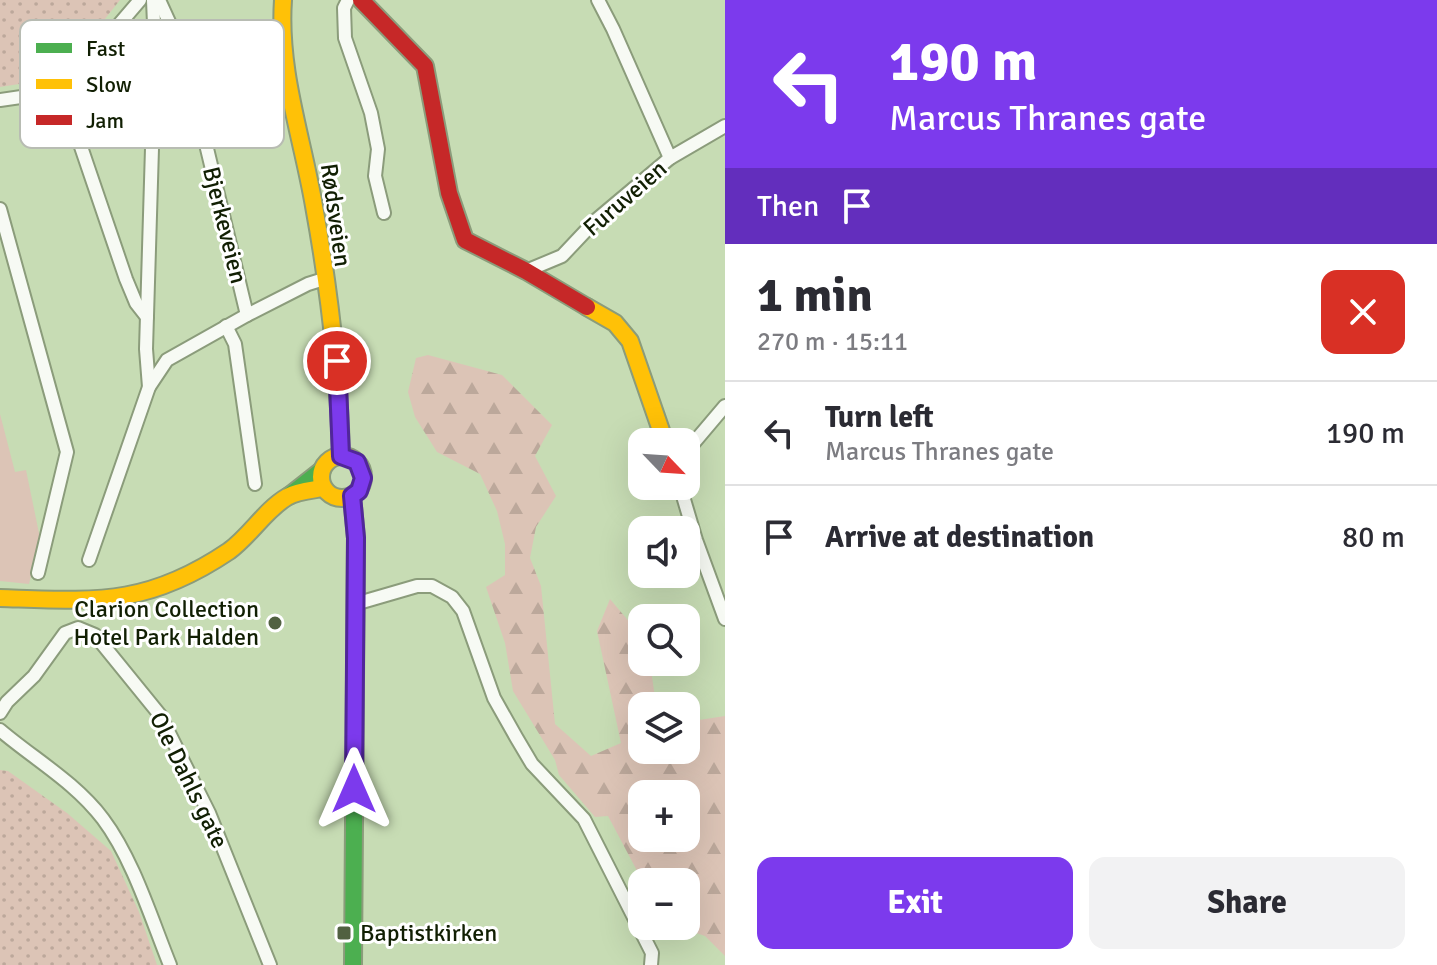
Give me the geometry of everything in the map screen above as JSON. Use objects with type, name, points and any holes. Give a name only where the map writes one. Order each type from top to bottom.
[{"type":"main road","name":"Rødsveien","points":[[282,20],[283,0]]},
{"type":"main road","points":[[361,0],[425,66],[449,193],[465,240],[526,271],[615,323],[630,341],[660,428]]},
{"type":"main road","name":"Rødsveien","points":[[284,64],[314,204],[324,279]]},
{"type":"main road","points":[[324,279],[337,361],[341,456]]},
{"type":"main road","points":[[0,598],[94,601],[123,598],[165,586],[189,576],[232,549],[288,496],[322,470],[329,460],[341,456],[357,462],[363,474],[361,487],[352,496],[335,498],[323,488],[322,470]]},
{"type":"main road","points":[[288,496],[323,488]]},
{"type":"main road","points":[[352,496],[356,538],[353,965]]},
{"type":"street","points":[[123,20],[140,0]]},
{"type":"street","name":"Rødsveien","points":[[153,0],[154,20]]},
{"type":"street","name":"Bjerkeveien","points":[[159,0],[168,20]]},
{"type":"street","points":[[348,0],[344,8],[345,38],[371,113],[378,149],[375,176],[384,213]]},
{"type":"street","points":[[598,0],[670,158]]},
{"type":"street","points":[[0,100],[20,97]]},
{"type":"street","name":"Furuveien","points":[[526,271],[562,256],[595,221],[670,158],[725,126]]},
{"type":"street","points":[[81,148],[126,279],[136,303],[147,317]]},
{"type":"street","name":"Rødsveien","points":[[149,387],[146,368],[152,148]]},
{"type":"street","name":"Bjerkeveien","points":[[207,148],[247,315]]},
{"type":"street","points":[[0,209],[67,452],[38,573]]},
{"type":"street","name":"Rødsveien","points":[[89,560],[149,387],[159,370],[174,354],[308,284],[324,279]]},
{"type":"street","points":[[226,326],[235,344],[255,484]]},
{"type":"street","points":[[700,435],[725,406]]},
{"type":"street","points":[[684,500],[725,619]]},
{"type":"street","points":[[355,604],[417,586],[437,587],[452,597],[463,611],[494,698],[532,764],[584,819],[652,953],[651,965]]},
{"type":"street","name":"Ole Dahls gate","points":[[0,713],[34,676],[69,630],[78,628],[95,635],[160,715],[209,813],[270,965]]},
{"type":"street","points":[[0,730],[57,773],[102,817],[123,851],[170,965]]},
{"type":"green space","points":[[0,0],[120,0],[104,20],[20,20],[20,84],[0,87]]},
{"type":"green space","points":[[428,355],[502,375],[552,425],[535,456],[556,496],[536,527],[530,558],[541,586],[555,724],[591,756],[621,743],[597,631],[610,599],[628,620],[628,676],[652,676],[654,692],[628,692],[628,764],[700,764],[700,720],[725,716],[725,956],[700,934],[700,868],[636,868],[608,816],[595,817],[559,775],[555,760],[513,691],[505,643],[486,587],[505,575],[505,544],[497,511],[480,474],[437,452],[415,417],[408,392],[416,358]]},
{"type":"green space","points":[[0,414],[15,472],[26,470],[40,538],[29,584],[0,581]]},
{"type":"green space","points":[[0,770],[8,771],[67,813],[111,851],[139,912],[157,965],[0,965]]},
{"type":"traffic: fast","points":[[289,496],[322,470]]},
{"type":"traffic: fast","points":[[352,496],[356,538],[353,965]]},
{"type":"traffic: slow","points":[[282,20],[283,0]]},
{"type":"traffic: slow","points":[[284,52],[329,299],[341,456]]},
{"type":"traffic: slow","points":[[587,307],[615,323],[630,341],[660,428]]},
{"type":"traffic: slow","points":[[342,456],[357,462],[363,477],[357,492],[342,498],[327,492],[321,477],[327,462],[342,456]]},
{"type":"traffic: slow","points":[[0,598],[64,600],[119,597],[172,582],[229,551],[287,497],[323,488]]},
{"type":"traffic: jam","points":[[361,0],[425,66],[449,193],[465,240],[587,307]]},
{"type":"place","name":"Clarion Collection Hotel Park Halden","points":[[275,623]]},
{"type":"place","name":"Baptistkirken","points":[[344,933]]},
{"type":"route","points":[[337,361],[341,456],[357,462],[363,478],[359,491],[352,496],[356,538],[354,789]]}]
